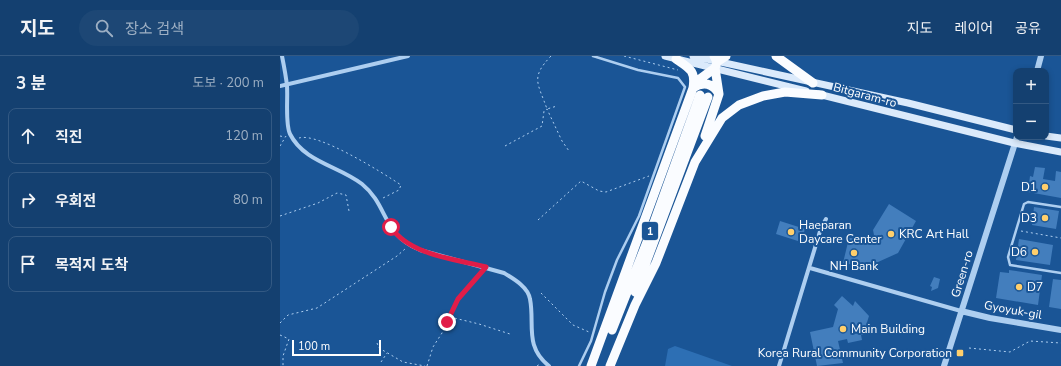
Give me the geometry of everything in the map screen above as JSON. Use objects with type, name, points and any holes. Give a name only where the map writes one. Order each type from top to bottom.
[{"type":"highway","points":[[693,88],[715,62],[726,56]]},
{"type":"highway","points":[[776,56],[813,83]]},
{"type":"highway","points":[[591,366],[693,88],[694,74],[690,69],[676,59]]},
{"type":"highway","points":[[610,366],[635,305],[656,263],[695,162],[719,94],[715,62]]},
{"type":"highway","points":[[693,88],[698,84],[707,84],[714,87],[719,94]]},
{"type":"highway","points":[[695,162],[722,118],[739,106],[763,96],[785,92],[822,95]]},
{"type":"highway","name":"1","points":[[596,366],[647,242],[704,96],[648,260],[605,366]]},
{"type":"main road","name":"Bitgaram-ro","points":[[665,56],[676,59],[715,62],[908,103],[1013,129]]},
{"type":"main road","name":"Bitgaram-ro","points":[[693,56],[822,95],[1013,139]]},
{"type":"main road","points":[[1049,136],[1061,138]]},
{"type":"main road","name":"Bitgaram-ro","points":[[1016,140],[1061,152]]},
{"type":"street","points":[[282,56],[287,85],[289,131],[295,142],[313,158],[360,183],[377,201],[394,232],[407,245],[420,250],[486,267],[504,273],[516,280],[527,292],[530,299],[531,334],[538,351],[549,366]]},
{"type":"street","points":[[280,86],[408,56]]},
{"type":"street","points":[[1038,68],[1041,56]]},
{"type":"street","name":"Green-ro","points":[[944,366],[1016,140]]},
{"type":"street","points":[[779,366],[821,228],[826,219]]},
{"type":"street","points":[[810,268],[962,311]]},
{"type":"street","name":"Gyoyuk-gil","points":[[962,311],[990,318],[1061,330]]},
{"type":"lane","points":[[579,366],[594,334],[617,260],[639,216],[685,87],[678,78],[638,70],[593,56]]},
{"type":"lane","points":[[1061,207],[1026,202],[1024,204],[1008,257],[1010,265],[1061,273]]},
{"type":"path","points":[[551,56],[538,72],[539,86],[547,109],[562,141],[569,151]]},
{"type":"path","points":[[624,56],[694,74]]},
{"type":"path","points":[[505,146],[542,126],[544,112],[547,109],[557,106]]},
{"type":"path","points":[[280,146],[289,131]]},
{"type":"path","points":[[280,136],[285,137]]},
{"type":"path","points":[[295,142],[300,138],[305,137],[325,142],[401,185],[399,190],[377,201]]},
{"type":"path","points":[[538,220],[581,181],[599,192],[606,192],[653,175]]},
{"type":"path","points":[[280,216],[318,203],[337,193],[346,195],[349,211]]},
{"type":"path","points":[[1016,230],[1061,238]]},
{"type":"path","points":[[280,323],[288,315],[317,308],[397,256],[407,245]]},
{"type":"path","points":[[377,344],[379,348],[403,362],[426,366],[432,347],[450,317],[458,299],[486,267]]},
{"type":"path","points":[[541,293],[573,325],[594,334]]},
{"type":"path","points":[[450,317],[510,334]]},
{"type":"path","points":[[280,335],[289,339],[283,356],[283,366]]},
{"type":"path","points":[[969,348],[1010,352],[1030,341],[1061,343]]},
{"type":"path","points":[[381,362],[387,353]]},
{"type":"shaded area","points":[[675,346],[732,366],[665,366],[668,349]]},
{"type":"building","name":"D1","points":[[1035,167],[1045,168],[1043,179],[1055,181],[1056,171],[1061,172],[1061,198],[1028,192],[1030,176],[1033,177]]},
{"type":"building","name":"KRC Art Hall","points":[[889,204],[916,221],[898,253],[867,267],[843,263],[849,238],[875,240],[873,230]]},
{"type":"building","name":"D3","points":[[1034,207],[1059,211],[1056,229],[1032,225]]},
{"type":"building","name":"Haeparan Daycare Center","points":[[780,221],[805,229],[801,242],[776,234]]},
{"type":"building","name":"D6","points":[[1019,239],[1053,245],[1050,265],[1016,260]]},
{"type":"building","name":"D7","points":[[1009,270],[1042,275],[1038,305],[996,298],[1000,272],[1009,273]]},
{"type":"building","points":[[934,277],[940,279],[938,288],[931,291],[932,287],[930,286]]},
{"type":"building","points":[[1053,279],[1061,280],[1061,309],[1049,307]]},
{"type":"building","name":"Main Building","points":[[842,296],[853,306],[855,301],[869,316],[863,335],[861,335],[862,340],[848,343],[847,339],[838,341],[843,363],[817,366],[810,332],[833,327],[838,309],[834,305]]},
{"type":"place","name":"D1","points":[[1045,187]]},
{"type":"place","name":"D3","points":[[1045,218]]},
{"type":"place","name":"Haeparan Daycare Center","points":[[791,232]]},
{"type":"place","name":"KRC Art Hall","points":[[891,234]]},
{"type":"place","name":"D6","points":[[1035,252]]},
{"type":"place","name":"NH Bank","points":[[854,253]]},
{"type":"place","name":"D7","points":[[1019,287]]},
{"type":"place","name":"Main Building","points":[[843,329]]},
{"type":"place","name":"Korea Rural Community Corporation","points":[[960,353]]},
{"type":"route","points":[[391,227],[407,245],[420,250],[486,267],[458,299],[447,322]]}]
